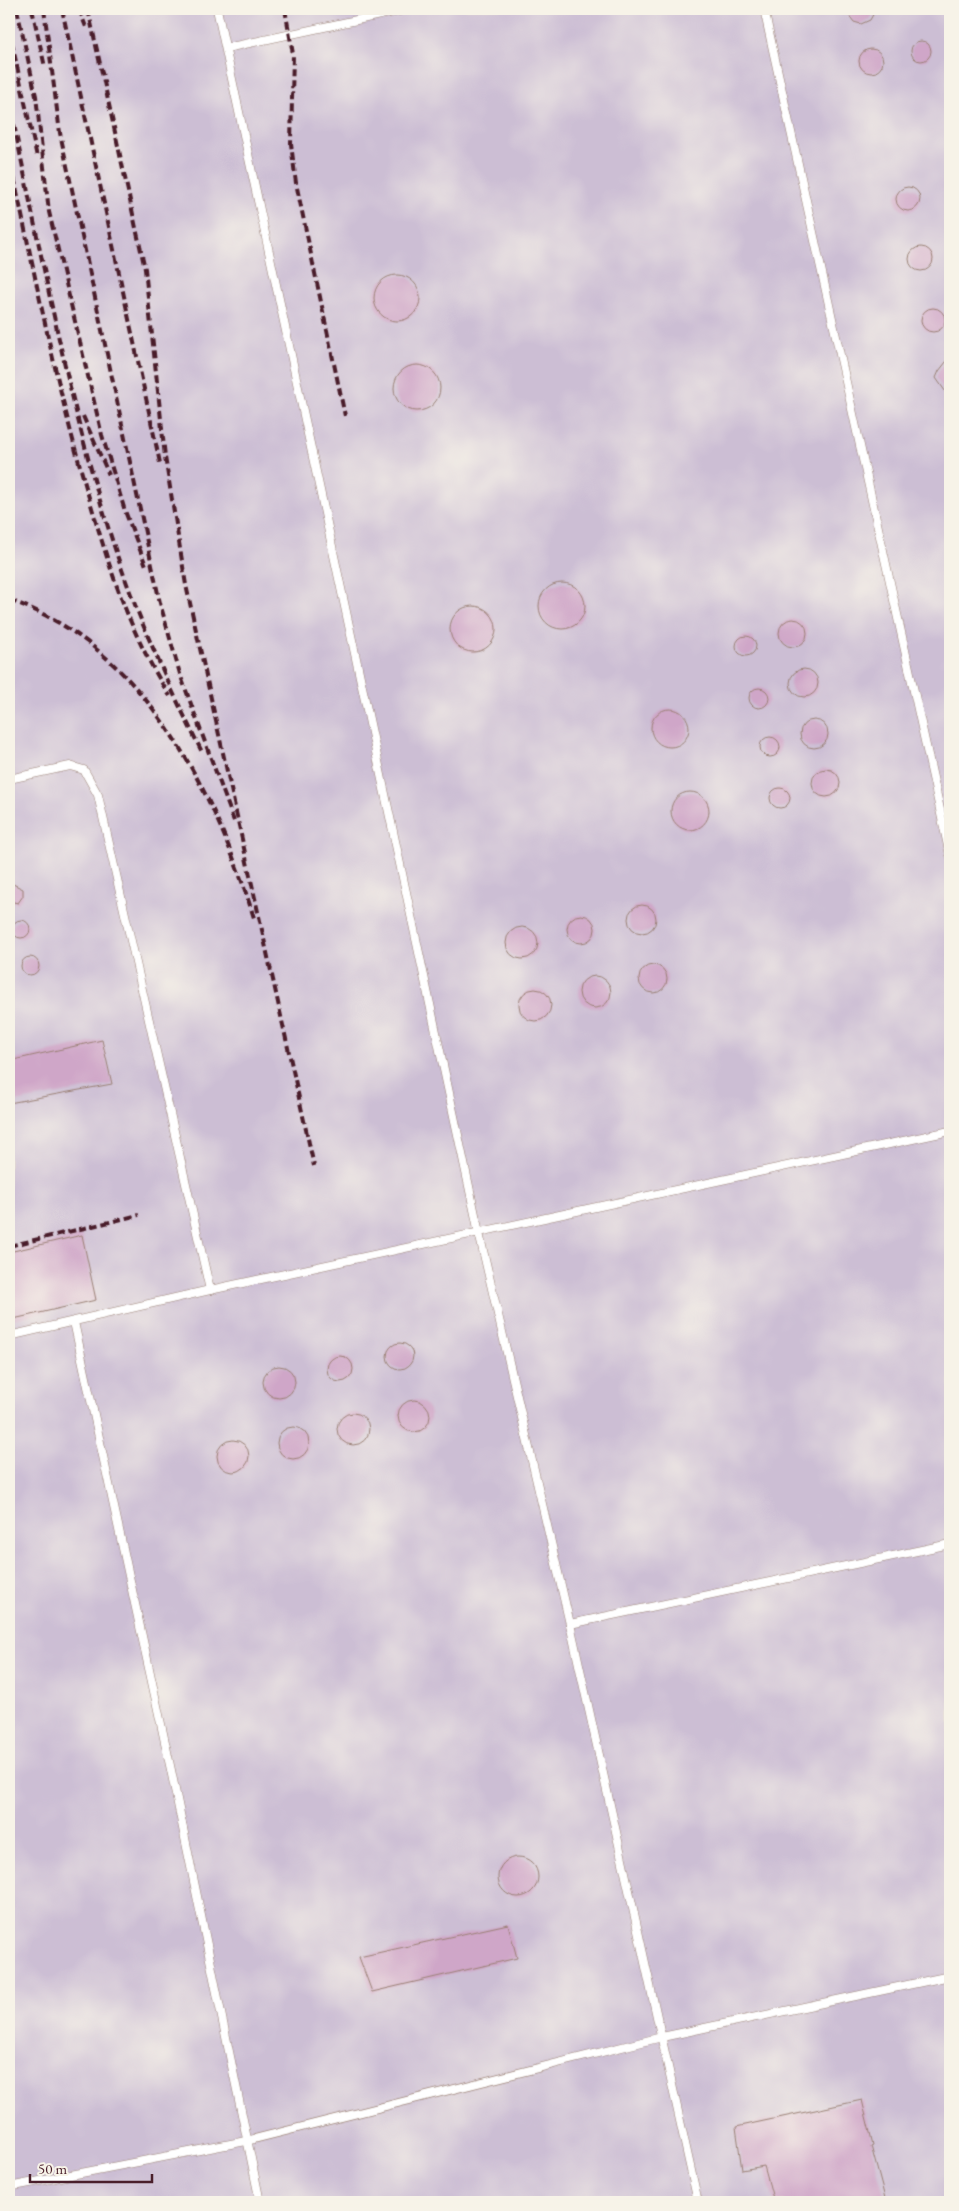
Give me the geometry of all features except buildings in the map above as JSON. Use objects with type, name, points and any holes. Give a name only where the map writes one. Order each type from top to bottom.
[{"type":"lane","points":[[217,9],[479,1233],[570,1624],[698,2202]]},
{"type":"lane","points":[[226,48],[408,9]]},
{"type":"lane","points":[[764,9],[950,855]]},
{"type":"lane","points":[[9,779],[70,766],[84,770],[98,795],[210,1290]]},
{"type":"lane","points":[[9,1336],[210,1290],[950,1132]]},
{"type":"lane","points":[[74,1322],[171,1770],[260,2202]]},
{"type":"lane","points":[[570,1624],[950,1544]]},
{"type":"lane","points":[[9,2187],[246,2141],[662,2037],[950,1976]]},
{"type":"shaded area","points":[[9,9],[950,9],[950,2202],[9,2202]]},
{"type":"railway","points":[[17,9],[36,96],[49,212],[102,435],[125,511],[147,568]]},
{"type":"railway","points":[[32,9],[45,67]]},
{"type":"railway","points":[[44,9],[60,133],[160,603],[180,674],[235,824]]},
{"type":"railway","points":[[62,9],[160,463]]},
{"type":"railway","points":[[79,9],[86,27]]},
{"type":"railway","points":[[88,9],[145,269],[165,457],[186,585],[314,1166]]},
{"type":"railway","points":[[285,9],[293,54],[291,144],[296,183],[345,416]]},
{"type":"railway","points":[[9,30],[37,157]]},
{"type":"railway","points":[[9,101],[71,391],[101,505],[137,610],[202,752]]},
{"type":"railway","points":[[9,154],[56,372],[98,527],[122,602],[132,626],[170,696]]},
{"type":"railway","points":[[83,416],[109,475]]},
{"type":"railway","points":[[9,600],[56,621],[98,651],[135,687],[167,729],[195,774],[218,821],[238,870],[254,918]]},
{"type":"railway","points":[[9,1246],[139,1215]]}]
